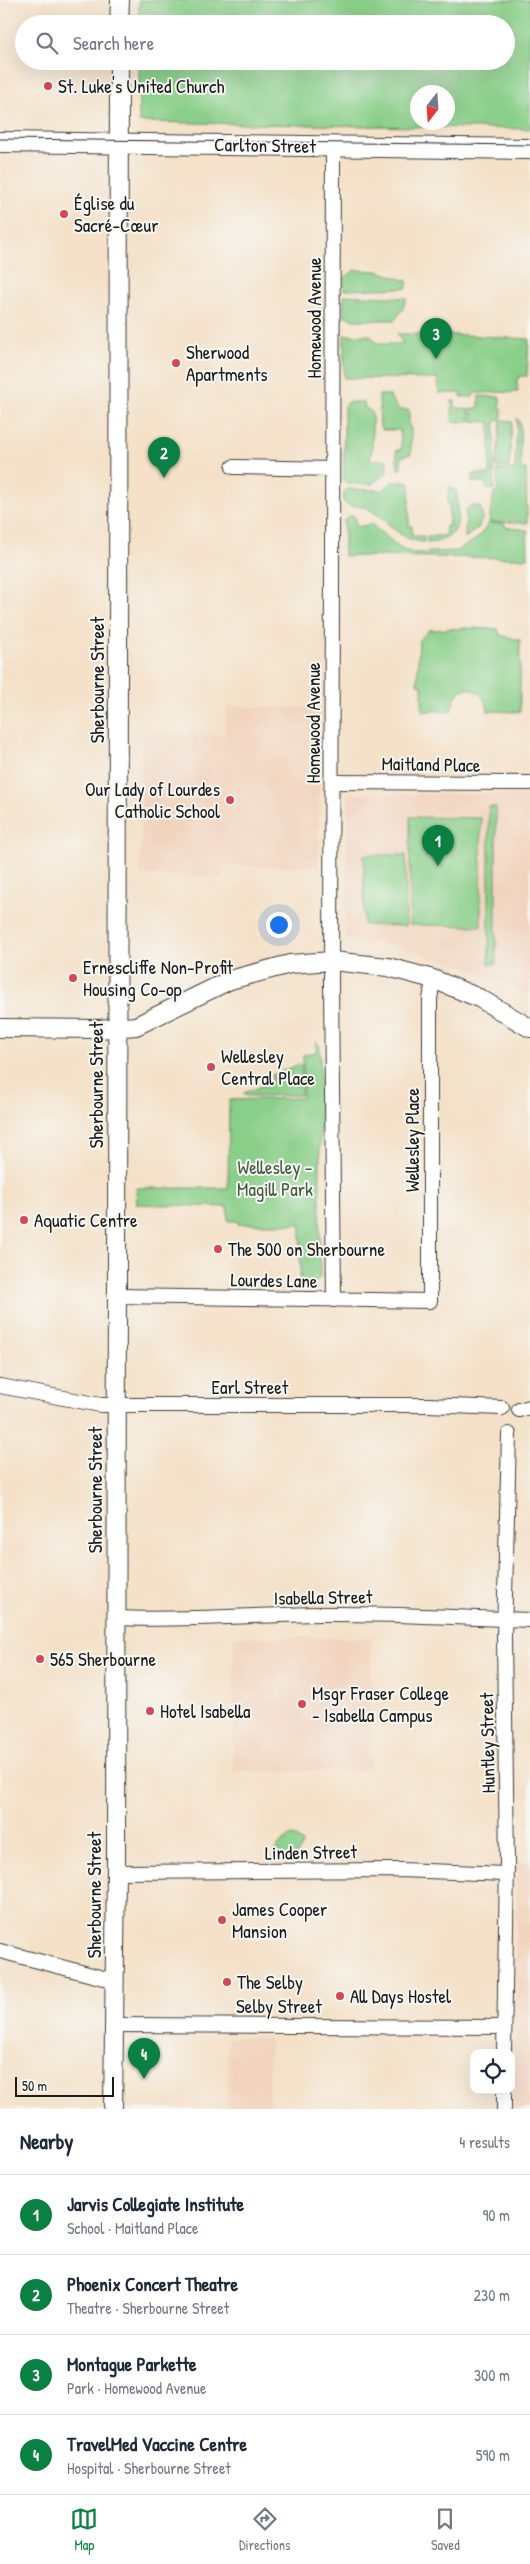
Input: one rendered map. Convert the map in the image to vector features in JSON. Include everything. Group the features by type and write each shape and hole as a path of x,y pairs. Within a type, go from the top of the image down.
{"main road":[{"name":"Carlton Street","path":"0,142 530,149"}],"street":[{"path":"120,0 120,15"},
{"name":"Sherbourne Street","path":"112,2109 116,1872 119,70"},
{"name":"Homewood Avenue","path":"333,146 332,961 334,1300"},
{"path":"233,467 332,469"},
{"name":"Maitland Place","path":"332,782 529,783"},
{"path":"0,1028 117,1028 145,1023 200,993 230,980 290,964 332,961 388,967 433,978 471,994 530,1028"},
{"name":"Wellesley Place","path":"430,1301 430,995 433,978"},
{"name":"Lourdes Lane","path":"117,1296 430,1301"},
{"name":"Earl Street","path":"0,1386 11,1386 75,1402 116,1404 428,1405 502,1408"},
{"name":"Huntley Street","path":"504,2049 506,1874 504,1619 509,1434"},
{"name":"Isabella Street","path":"116,1618 194,1620 328,1614 422,1614 530,1620"},
{"name":"Linden Street","path":"116,1872 400,1870 506,1874"},
{"path":"0,1951 115,1981"},
{"name":"Selby Street","path":"114,2025 504,2027"},
{"path":"504,2094 504,2109"}],"shaded area":[{"name":"Our Lady of Lourdes Catholic School","path":"226,706 321,708 318,867 223,866 222,878 140,875 142,733 225,735"},
{"path":"348,794 530,794 530,995 465,967 386,944 345,939"},
{"name":"Msgr Fraser College - Isabella Campus","path":"234,1637 371,1638 370,1771 233,1771"},
{"path":"517,1862 530,1862 530,2109 514,2109"},
{"path":"228,2038 269,2038 269,2109 227,2109"}],"green space":[{"path":"139,0 530,0 530,129 455,128 455,85 410,85 410,127 139,122 139,70 515,70 515,15 139,15"},
{"path":"355,270 378,271 407,281 407,288 344,290 344,278"},
{"path":"344,295 407,298 395,320 353,320 344,315"},
{"path":"397,334 529,339 527,376 520,376 517,380 518,392 475,393 473,397 461,397 461,393 439,393 438,379 344,378 344,335 370,335 378,344 403,344"},
{"path":"379,395 389,395 399,410 409,410 411,454 401,457 401,469 398,469 396,450 401,450 400,430 382,430 380,427"},
{"path":"479,396 500,397 500,408 502,408 502,418 495,422 494,489 487,489 485,482 472,482 473,474 490,474 490,422 472,421 472,408 479,408"},
{"path":"452,401 455,401 455,407 470,410 470,422 452,422"},
{"path":"348,402 364,402 365,408 372,412 370,460 387,460 386,474 372,484 348,484 344,481 344,405"},
{"path":"517,418 520,423 521,469 526,469 527,523 489,522 494,493 498,492 497,470 515,469"},
{"path":"501,420 512,421 509,467 496,467"},
{"path":"392,482 410,482 409,526 412,526 412,536 424,536 424,542 414,540 399,533 374,512 366,508 351,506 343,501 344,492 348,489 383,490"},
{"path":"449,487 456,491 458,519 456,527 447,538 427,543 427,536 445,536 446,526 449,526 449,503 447,503"},
{"path":"471,505 480,507 483,517 478,528 465,538 466,511"},
{"path":"349,516 354,516 357,527 371,524 401,549 414,553 457,551 478,538 489,523 505,524 505,527 527,530 528,558 344,556 344,520"},
{"path":"498,629 500,635 520,640 520,712 488,711 484,700 476,691 471,689 461,691 456,696 451,711 422,711 422,685 417,684 419,640 429,630"},
{"path":"489,807 496,807 496,964 489,964"},
{"path":"410,817 481,818 481,926 410,925"},
{"path":"364,855 406,855 406,926 364,925"},
{"name":"Wellesley - Magill Park","path":"316,1041 320,1047 320,1278 315,1283 300,1284 301,1224 238,1224 238,1221 228,1221 228,1207 137,1204 136,1188 228,1188 229,1100 301,1098 303,1095 303,1055 316,1052"},
{"path":"300,1064 302,1065 301,1095 246,1096 244,1093 272,1082 272,1075"},
{"path":"293,1836 303,1843 298,1853 291,1857 277,1857 274,1853 277,1848 285,1840"}],"tram line":[{"path":"0,139 530,145"}],"place":[{"name":"St. Luke's United Church","path":"48,86"},
{"name":"Église du Sacré-Cœur","path":"64,214"},
{"name":"Montague Parkette","path":"436,359"},
{"name":"Sherwood Apartments","path":"176,363"},
{"name":"Phoenix Concert Theatre","path":"164,478"},
{"name":"Our Lady of Lourdes Catholic School","path":"230,800"},
{"name":"Jarvis Collegiate Institute","path":"438,866"},
{"name":"Ernescliffe Non-Profit Housing Co-op","path":"73,978"},
{"name":"Wellesley Central Place","path":"211,1067"},
{"name":"Aquatic Centre","path":"24,1220"},
{"name":"The 500 on Sherbourne","path":"218,1249"},
{"name":"565 Sherbourne","path":"40,1659"},
{"name":"Msgr Fraser College - Isabella Campus","path":"302,1704"},
{"name":"Hotel Isabella","path":"150,1711"},
{"name":"James Cooper Mansion","path":"222,1920"},
{"name":"The Selby","path":"227,1982"},
{"name":"All Days Hostel","path":"340,1996"},
{"name":"TravelMed Vaccine Centre","path":"144,2079"}]}
